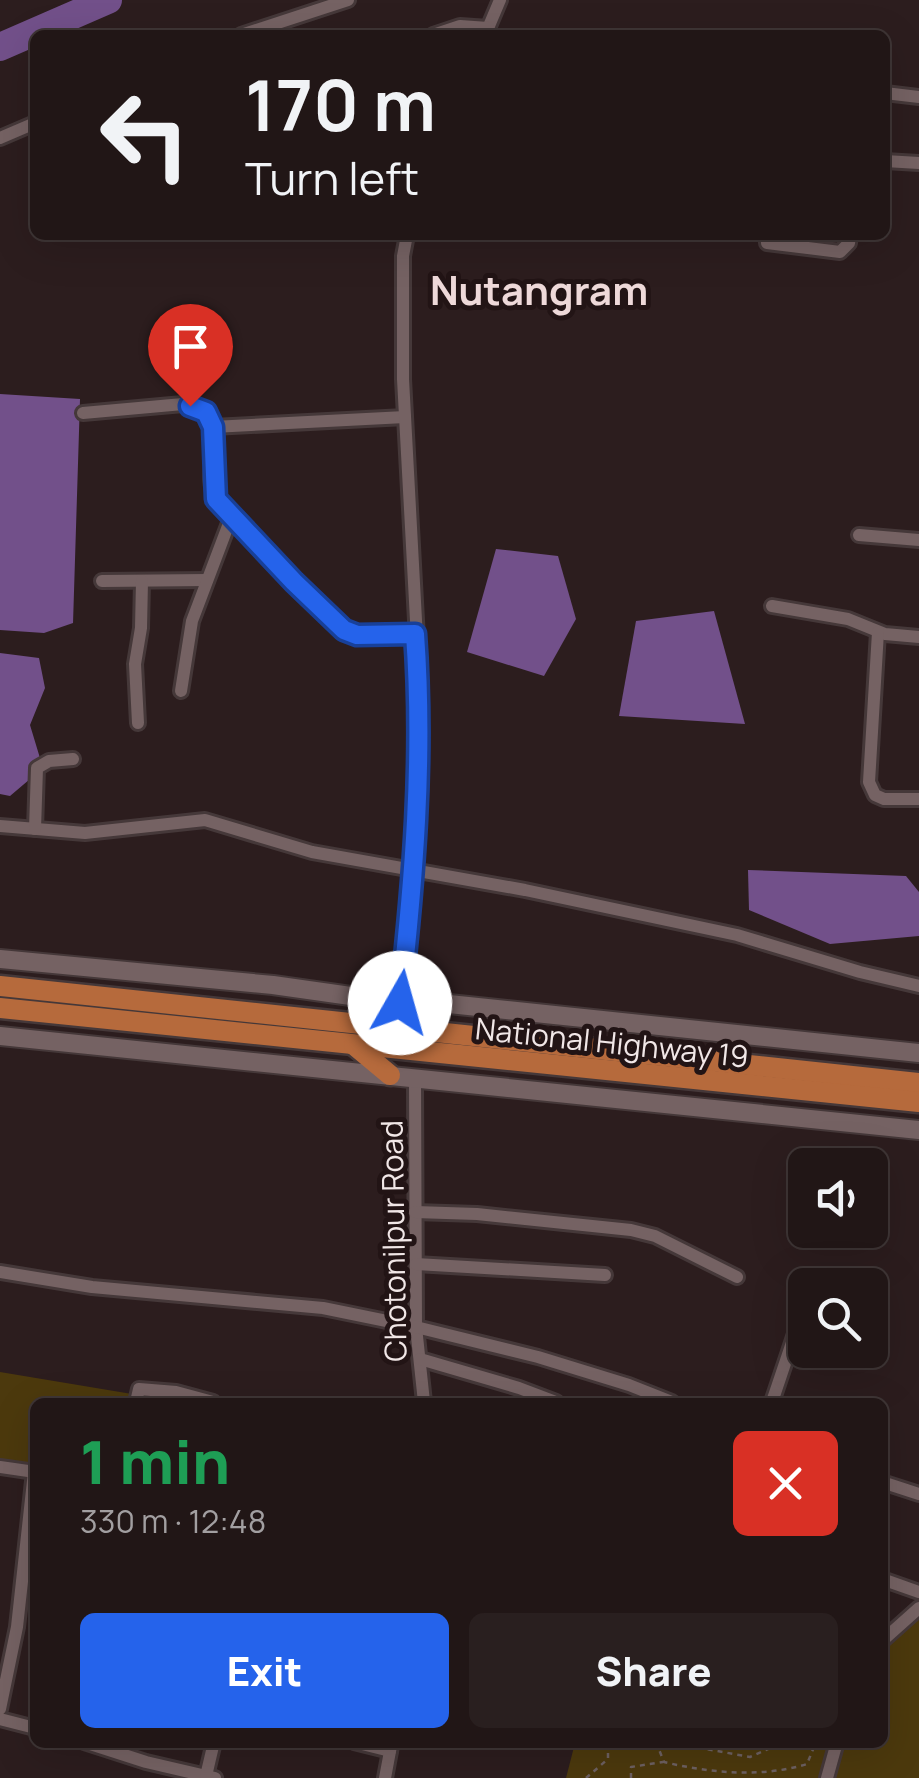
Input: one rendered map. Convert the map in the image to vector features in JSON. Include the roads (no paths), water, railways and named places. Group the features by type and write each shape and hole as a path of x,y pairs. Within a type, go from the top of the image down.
{"highway":[{"path":"0,986 355,1035 919,1083"},
{"path":"355,1035 424,1004"},
{"name":"National Highway 19","path":"0,1008 355,1035 919,1102"},
{"path":"355,1035 390,1074"}],"main road":[{"path":"0,959 273,985 400,1003 919,1053"},
{"path":"0,1036 919,1130"}],"street":[{"path":"256,30 348,0"},
{"path":"486,30 500,0"},
{"path":"448,30 460,26 481,30"},
{"path":"890,94 919,97"},
{"path":"0,138 30,125"},
{"path":"890,161 919,163"},
{"path":"400,1003 414,870 420,714 404,417 405,240"},
{"path":"767,244 840,252 849,240"},
{"path":"83,413 182,404 206,412 213,427 214,491 231,518 344,630 357,635 415,634"},
{"path":"213,427 404,417"},
{"path":"181,691 192,621 231,518"},
{"path":"859,535 919,540"},
{"path":"102,580 207,580"},
{"path":"138,723 135,664 142,580"},
{"path":"772,606 848,619 878,632 919,637"},
{"path":"878,632 869,782 876,795 884,799 919,798"},
{"path":"35,829 37,768 48,761 73,759"},
{"path":"0,826 85,833 205,820 312,852 736,936 919,986"},
{"name":"Chotonilpur Road","path":"416,1079 416,1327 424,1398"},
{"path":"416,1212 477,1214 631,1230 655,1236 737,1277"},
{"path":"416,1264 605,1275"},
{"path":"0,1272 92,1288 323,1308 538,1357 662,1398"},
{"path":"773,1398 788,1354"},
{"path":"420,1359 545,1398"},
{"path":"137,1398 139,1389 198,1398"},
{"path":"0,1468 30,1472"},
{"path":"888,1484 919,1494"},
{"path":"0,1709 17,1627 30,1508"},
{"path":"888,1581 919,1592"},
{"path":"888,1636 919,1608"},
{"path":"0,1719 30,1727"},
{"path":"106,1748 210,1777 213,1748"},
{"path":"385,1778 391,1748"},
{"path":"827,1778 835,1748"}],"waterway":[{"path":"39,30 108,0"},
{"path":"0,47 30,34"}],"district":[{"name":"Nutangram","path":"539,289"}]}
